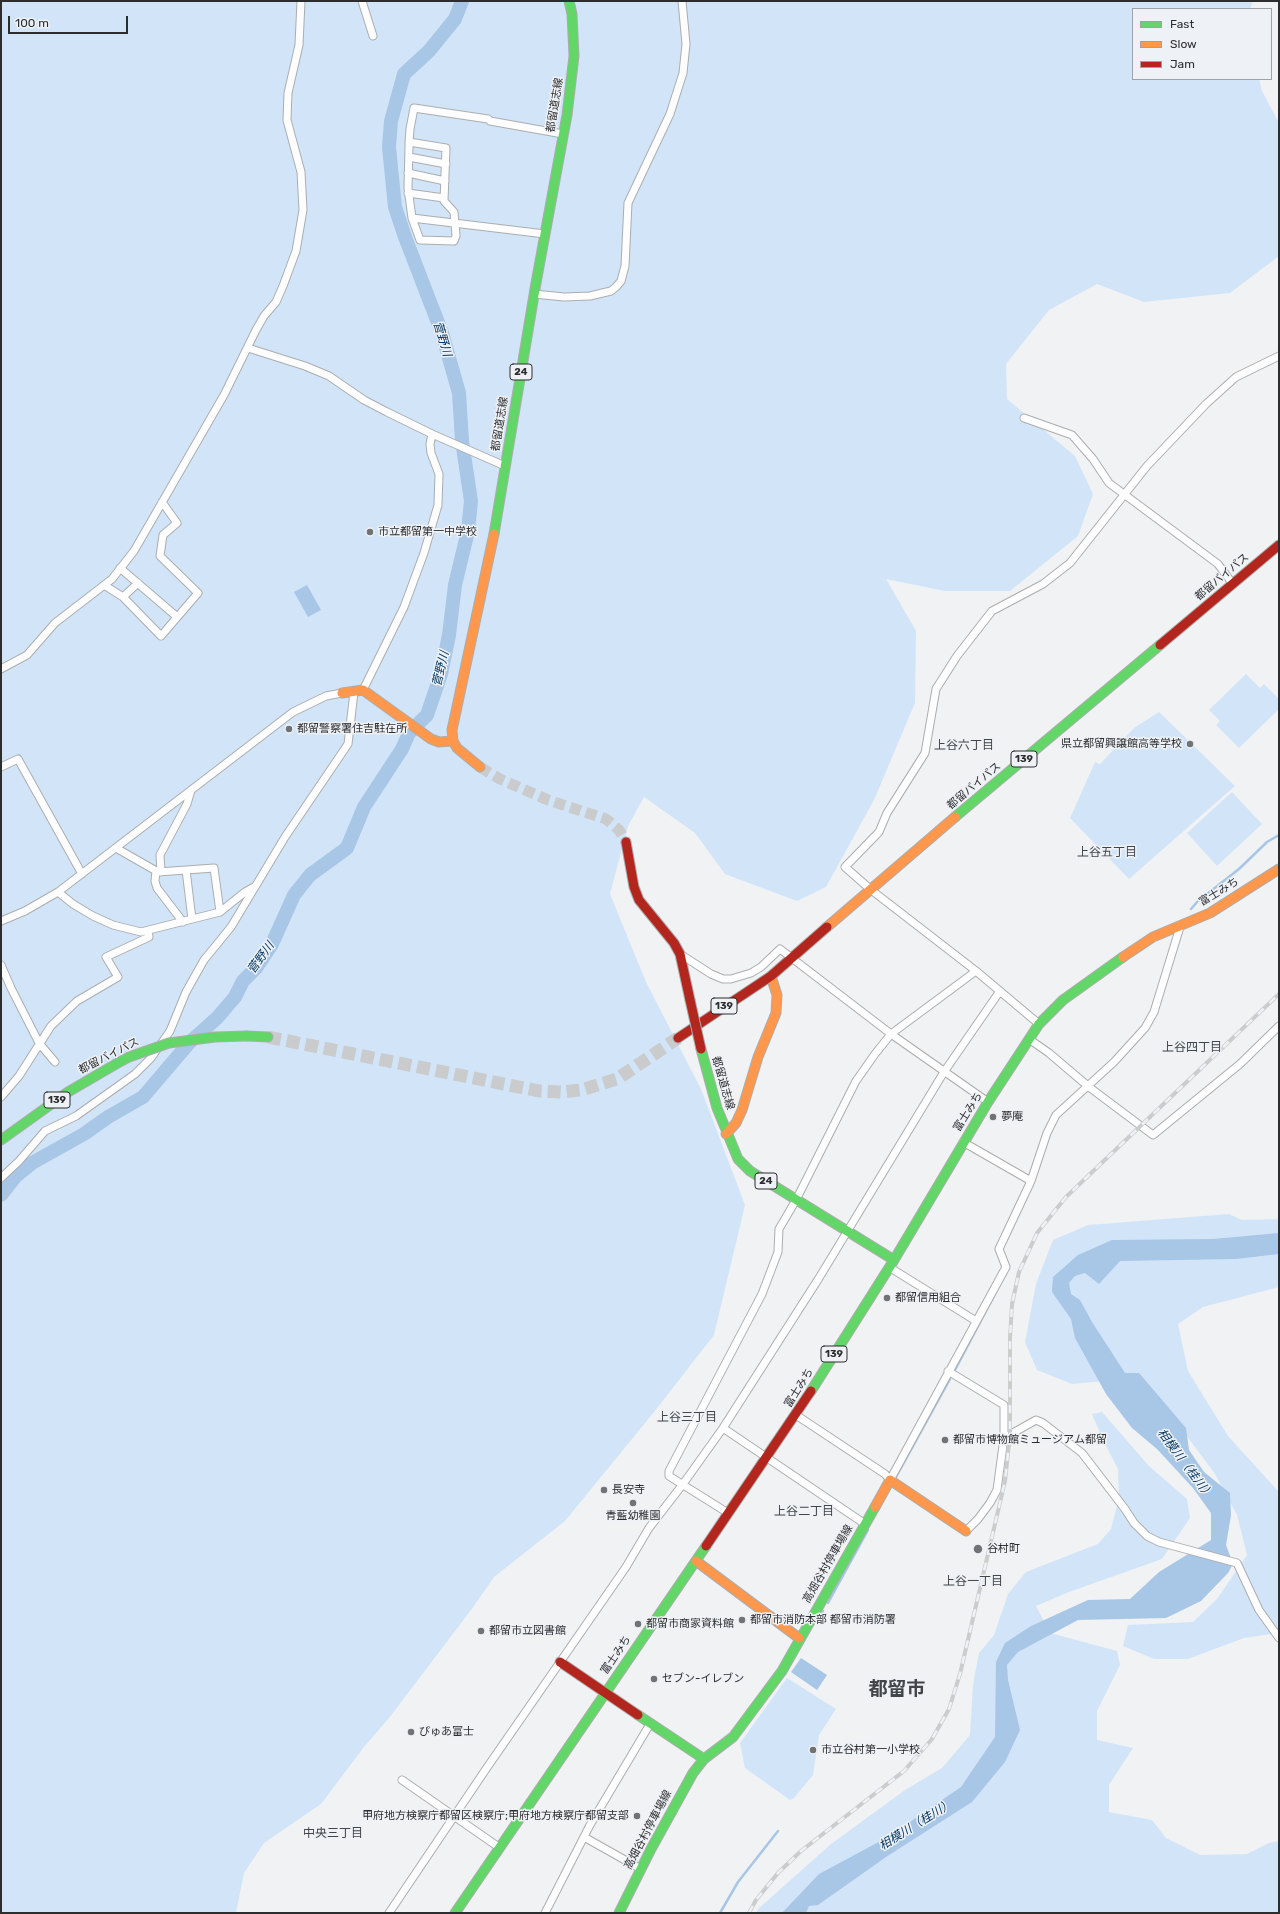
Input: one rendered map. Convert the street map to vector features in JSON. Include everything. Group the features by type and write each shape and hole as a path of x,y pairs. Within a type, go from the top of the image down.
{"main road":[{"name":"都留道志線","path":"453,741 452,730 490,556 534,294 563,134 574,56 572,14 569,1"},
{"name":"都留バイパス","path":"678,1038 771,976 793,958 870,889 1279,545"},
{"path":"342,693 363,690 431,739 439,742 453,741 467,757 480,767"},
{"name":"都留道志線","path":"626,842 634,887 639,900 674,944 680,954 701,1049 717,1108 726,1134 738,1159 796,1200 847,1232 892,1263"},
{"name":"富士みち","path":"455,1913 796,1415 892,1263 963,1142 1039,1024 1063,1000 1111,965 1153,938 1210,913 1279,870"},
{"path":"726,1134 736,1123 742,1110 758,1057 776,1013 777,995 771,976"},
{"name":"都留バイパス","path":"1,1140 68,1092 129,1057 169,1043 215,1037 268,1037"},
{"path":"890,1480 966,1531"},
{"name":"高畑谷村停車場線","path":"619,1913 673,1808 693,1773 704,1759 733,1737 782,1671 799,1638 890,1480"},
{"path":"696,1561 799,1638"},
{"path":"560,1662 704,1759"}],"street":[{"path":"1,669 27,655 55,623 112,579 134,551 248,348 256,330 264,316 276,302 284,286 296,251 303,210 300,172 287,120 288,93 299,45 301,1"},
{"path":"362,1 373,36"},
{"path":"534,294 564,297 590,296 611,291 621,280 625,266 628,203 670,114 683,73 686,44 682,1"},
{"path":"409,142 446,148 444,201 454,212 456,236 454,241 420,240 412,218 408,193 408,173 409,142 414,108 488,119 490,121 563,134"},
{"path":"409,157 446,164"},
{"path":"408,173 445,180"},
{"path":"408,193 444,198"},
{"path":"412,218 545,234"},
{"path":"248,348 305,366 329,376 364,400 432,434 442,437 476,454 506,466"},
{"path":"1039,1024 976,971 870,889 845,867 880,832 888,813 925,753 936,689 957,656 992,611 1043,584 1070,563 1147,466 1206,404 1236,377 1279,356"},
{"path":"1024,418 1072,436 1093,459 1109,483 1218,564 1232,583"},
{"path":"363,690 404,607 424,553 438,505 439,474 431,453 430,444 432,434"},
{"path":"104,585 123,598 161,636 176,616 198,593 160,556 163,534 177,523 162,502"},
{"path":"120,568 176,616"},
{"path":"123,598 138,583"},
{"path":"1,1178 19,1161 45,1131 76,1116 135,1074 151,1058 170,1031 186,992 204,960 231,928 254,887 348,744 354,692"},
{"path":"1,921 25,911 58,892 293,712 326,696 342,693"},
{"path":"1,767 18,759 82,874"},
{"path":"183,922 157,888 155,881 159,871 160,855 187,804 191,790"},
{"path":"116,848 159,871 214,868 220,912"},
{"path":"186,870 192,919"},
{"path":"58,892 73,904 113,925 141,932 220,912 245,892 254,887"},
{"path":"796,1415 885,1474 890,1480 1006,1267 999,1249 1031,1181 1047,1133 1056,1115 1088,1086 1145,1028 1154,1012 1180,927"},
{"path":"1,1097 19,1076 51,1026 77,1001 88,993 118,977 106,957 149,937 148,931"},
{"path":"680,954 711,974 723,979 731,979 751,973 761,967 780,949 891,1034 988,1102"},
{"path":"1,965 39,1043 54,1062"},
{"path":"728,1513 669,1476 669,1470 762,1294 778,1252 779,1229 796,1200 856,1081 875,1054 891,1034 976,971"},
{"path":"389,1913 626,1567 649,1528 723,1428 847,1232 944,1072 1000,991"},
{"path":"1030,1039 1088,1086 1154,1135 1240,1064 1279,1026"},
{"path":"963,1142 1031,1181"},
{"path":"892,1263 976,1321"},
{"path":"948,1371 1004,1405 1004,1438 996,1490 990,1503 978,1519 966,1531"},
{"path":"1004,1438 1036,1420 1043,1423 1082,1453 1134,1523 1147,1536 1159,1542 1233,1561 1239,1565 1259,1610 1279,1638"},
{"path":"723,1428 865,1524"},
{"path":"545,1913 584,1837 650,1724"},
{"path":"402,1780 500,1848"},
{"path":"584,1837 641,1869"}],"shaded area":[{"path":"1,1 1253,1 1250,8 1132,8 1132,80 1259,80 1262,91 1279,123 1279,256 1230,293 1144,302 1097,284 1049,310 1006,364 1007,399 1075,456 1093,494 1078,536 1010,591 945,591 886,579 916,631 915,703 874,800 826,887 797,901 725,874 695,833 644,797 628,826 610,894 646,982 701,1089 745,1205 714,1335 654,1412 565,1521 494,1577 474,1606 389,1718 364,1747 321,1804 264,1843 244,1873 236,1913 1,1913"},
{"path":"1246,674 1260,688 1264,684 1279,699 1279,709 1239,748 1216,725 1220,721 1209,710"},
{"path":"1159,712 1235,786 1129,879 1070,818 1095,762 1100,764 1134,728"},
{"path":"1232,792 1262,824 1217,866 1187,833"},
{"path":"1229,1214 1242,1220 1279,1219 1279,1287 1203,1307 1178,1324 1188,1371 1228,1436 1279,1492 1279,1633 1244,1638 1188,1659 1154,1659 1123,1646 1128,1625 1193,1622 1217,1599 1247,1555 1237,1515 1215,1474 1169,1412 1127,1379 1072,1384 1037,1370 1025,1342 1036,1284 1053,1240 1088,1225"},
{"path":"1102,1412 1149,1466 1187,1499 1190,1518 1162,1559 1069,1592 1036,1606 1050,1633 1117,1651 1120,1665 1097,1711 1097,1740 1133,1748 1109,1785 1109,1812 1152,1820 1166,1838 1200,1855 1247,1854 1269,1843 1279,1841 1279,1913 756,1913 758,1909 831,1844 905,1790 942,1768 970,1735 973,1685 979,1653 994,1635 1008,1594 1026,1572 1098,1544 1111,1529 1119,1498 1118,1469 1092,1414"},
{"path":"787,1678 836,1709 819,1735 813,1775 794,1798 790,1800 745,1768 740,1743"}],"water":[{"path":"307,585 321,610 308,617 294,592"},
{"name":"相模川（桂川）","path":"1279,1233 1279,1254 1236,1259 1120,1261 1099,1284 1085,1273 1075,1276 1069,1283 1071,1294 1080,1300 1092,1322 1125,1373 1139,1373 1186,1428 1189,1450 1204,1472 1230,1493 1231,1515 1226,1545 1233,1564 1228,1573 1201,1601 1166,1618 1078,1620 1018,1652 1007,1665 1008,1680 1020,1730 1005,1762 972,1802 886,1857 818,1905 809,1906 806,1913 782,1913 819,1874 888,1837 961,1787 995,1737 996,1662 1005,1643 1031,1626 1088,1600 1130,1599 1159,1572 1211,1540 1211,1513 1193,1488 1157,1449 1132,1428 1106,1394 1075,1338 1071,1319 1052,1292 1053,1277 1078,1255 1112,1240 1213,1239"},
{"path":"801,1658 827,1675 817,1690 791,1672"}],"waterway":[{"name":"菅野川","path":"1,1195 16,1176 32,1163 84,1134 108,1117 143,1097 189,1043 217,1018 235,997 243,981 256,968 272,944 294,895 310,875 347,848 364,807 402,749 409,733 427,715 441,674 449,635 455,585 468,531 471,501 462,441 459,393 442,333 395,207 389,147 391,121 404,74 429,51 455,19 462,1"},
{"path":"1191,909 1198,901 1239,869 1267,842 1279,835"},
{"path":"955,1370 996,1292"},
{"path":"896,1477 950,1379"},
{"path":"828,1603 868,1530"},
{"path":"818,1621 823,1611"},
{"path":"720,1913 738,1882 778,1831"}],"tunnel":[{"path":"480,767 500,779 548,800 606,819 619,830 626,842"},
{"path":"268,1037 539,1091 562,1092 581,1090 617,1079 678,1038"}],"railway":[{"path":"749,1913 756,1900 778,1873 801,1851 904,1771 932,1739 949,1709 960,1674 1005,1481 1010,1434 1010,1338 1012,1304 1019,1272 1037,1233 1066,1197 1279,994"}],"traffic: fast":[{"path":"494,534 536,283 567,115 574,56 572,14 569,1"},
{"path":"955,817 1160,645"},
{"path":"811,1391 894,1260 988,1102 1039,1024 1063,1000 1123,957"},
{"path":"247,1036 268,1037"},
{"path":"116,1064 129,1057 169,1043 215,1037 247,1036"},
{"path":"701,1049 717,1108 738,1159 750,1171 894,1260"},
{"path":"1,1140 68,1092 116,1064"},
{"path":"619,1913 651,1849 693,1773 704,1759 733,1737 782,1671 875,1507"},
{"path":"455,1913 706,1546"},
{"path":"638,1715 704,1759"}],"traffic: slow":[{"path":"480,767 457,748 453,741 452,730 494,534"},
{"path":"342,693 363,690 431,739 439,742 453,741"},
{"path":"827,927 955,817"},
{"path":"1123,957 1153,937 1210,913 1279,869"},
{"path":"726,1134 736,1123 742,1110 758,1057 776,1013 777,995 771,976"},
{"path":"875,1507 890,1480 966,1531"},
{"path":"696,1561 799,1638"}],"traffic: jam":[{"path":"1160,645 1279,545"},
{"path":"626,842 634,887 639,900 674,943 680,954 690,1000"},
{"path":"678,1038 771,976 827,927"},
{"path":"690,1000 701,1049"},
{"path":"706,1546 811,1391"},
{"path":"560,1662 638,1715"}],"place":[{"name":"市立都留第一中学校","path":"370,532"},
{"name":"都留警察署住吉駐在所","path":"289,729"},
{"name":"県立都留興譲館高等学校","path":"1190,744"},
{"name":"夢庵","path":"993,1117"},
{"name":"都留信用組合","path":"887,1298"},
{"name":"都留市博物館ミュージアム都留","path":"945,1440"},
{"name":"長安寺","path":"604,1490"},
{"name":"青藍幼稚園","path":"633,1503"},
{"name":"谷村町","path":"978,1549"},
{"name":"都留市消防本部 都留市消防署","path":"742,1620"},
{"name":"都留市商家資料館","path":"638,1624"},
{"name":"都留市立図書館","path":"481,1631"},
{"name":"セブン-イレブン","path":"654,1679"},
{"name":"ぴゅあ富士","path":"411,1732"},
{"name":"市立谷村第一小学校","path":"813,1750"},
{"name":"甲府地方検察庁都留区検察庁;甲府地方検察庁都留支部","path":"637,1816"}],"district":[{"name":"上谷六丁目","path":"964,746"},
{"name":"上谷五丁目","path":"1107,853"},
{"name":"上谷四丁目","path":"1192,1048"},
{"name":"上谷三丁目","path":"687,1418"},
{"name":"上谷二丁目","path":"804,1512"},
{"name":"上谷一丁目","path":"973,1582"},
{"name":"都留市","path":"897,1690"},
{"name":"中央三丁目","path":"333,1834"}]}
